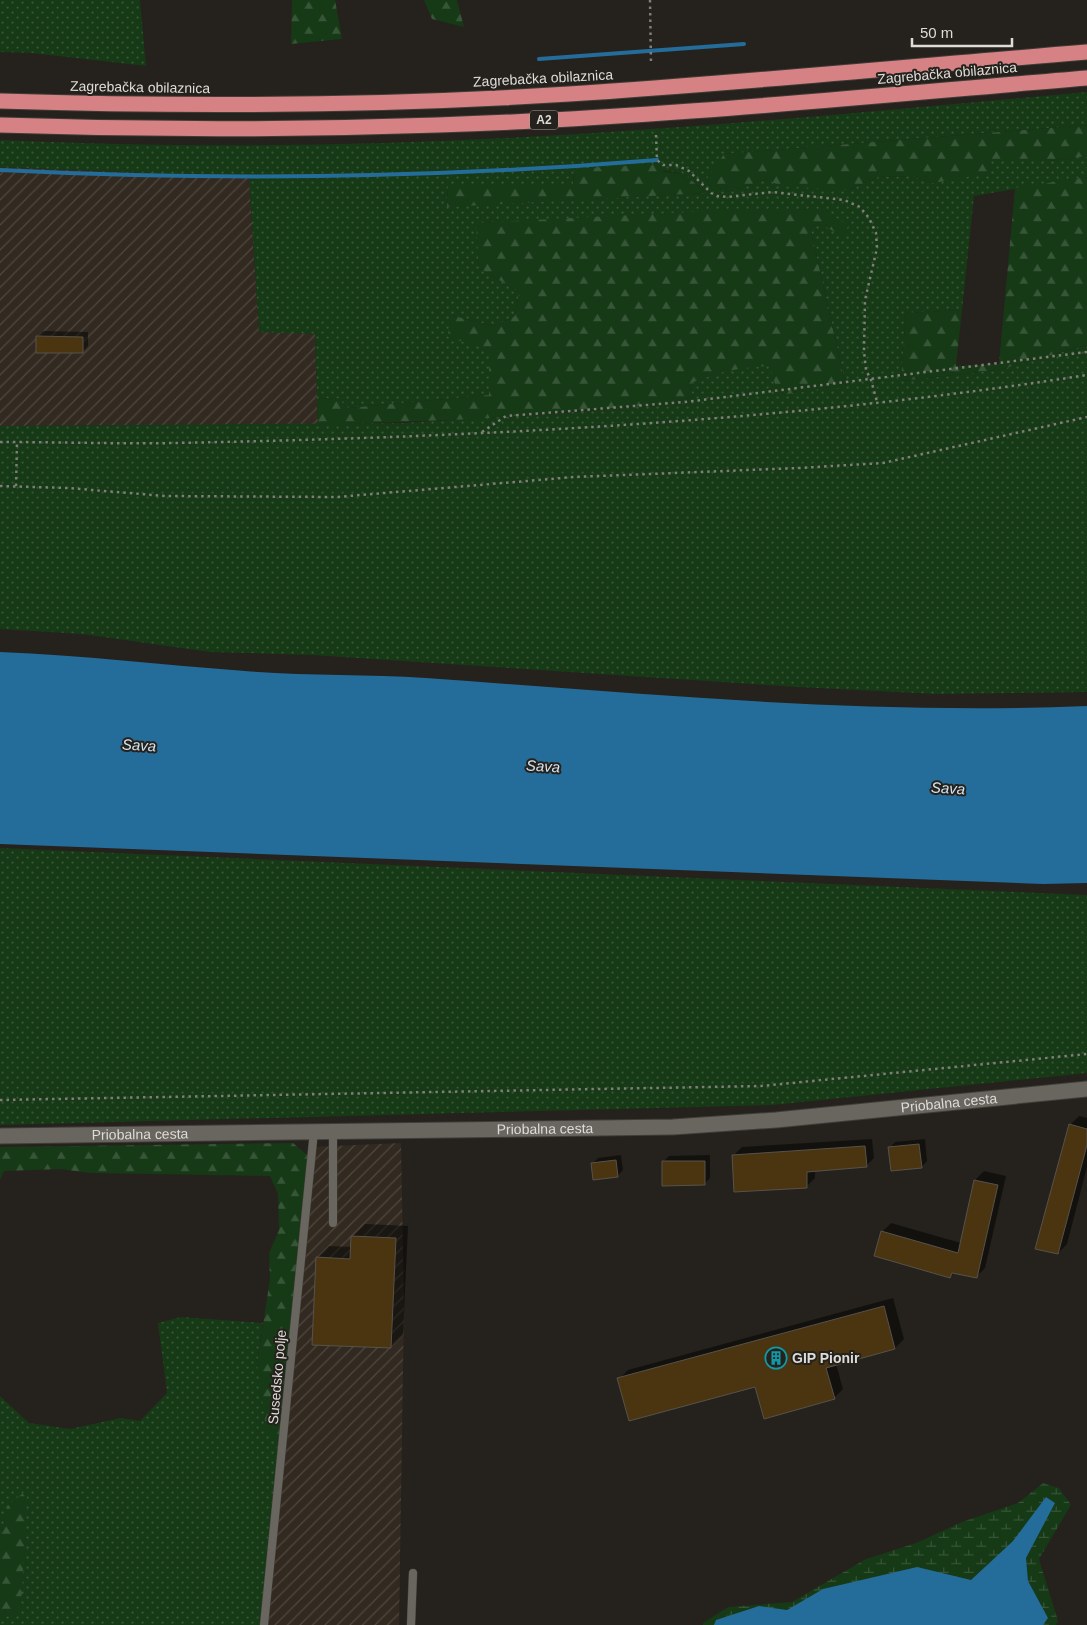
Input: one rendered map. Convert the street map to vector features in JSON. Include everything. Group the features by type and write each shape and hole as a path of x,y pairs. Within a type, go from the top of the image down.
{"highway":[{"name":"Zagrebačka obilaznica","path":"0,100 201,105 424,101 570,94 1087,52"},
{"name":"Zagrebačka obilaznica","path":"0,125 204,129 439,126 578,118 1087,78"}],"street":[{"name":"Priobalna cesta","path":"0,1136 673,1127 776,1120 1087,1089"}],"lane":[{"name":"Susedsko polje","path":"264,1625 314,1131"},
{"path":"333,1131 333,1223"},
{"path":"411,1625 413,1573"}],"path":[{"path":"650,0 652,20 651,65"},
{"path":"656,135 657,160 663,165 676,165 689,171 711,193 717,196 728,197 772,192 844,200 860,207 872,225 877,248 865,300 864,351 866,370 871,380 876,402"},
{"path":"482,433 506,416 685,402 1087,352"},
{"path":"0,442 174,443 482,433 767,415 1087,375"},
{"path":"0,486 165,496 337,496 574,477 799,468 883,462 1087,417"},
{"path":"16,486 17,442"},
{"path":"0,1100 761,1086 1087,1054"}],"shaded area":[{"path":"0,167 249,177 259,331 315,334 318,425 0,426"},
{"path":"401,1143 404,1308 399,1625 261,1625 313,1147"}],"green space":[{"path":"0,0 140,0 146,66 32,53 0,52"},
{"path":"292,0 335,0 342,39 291,44"},
{"path":"424,0 457,0 464,27 432,19"},
{"path":"1087,92 1087,125 725,154 707,179 708,182 727,192 768,179 849,190 878,177 911,176 933,183 991,161 1050,161 1087,156 1087,177 974,196 962,310 906,313 901,381 998,370 1087,345 1087,692 936,694 798,687 312,655 210,652 82,634 0,629 0,426 403,423 563,413 693,402 691,383 719,372 761,365 780,368 846,386 810,227 819,223 820,209 477,223 479,268 519,292 515,316 494,326 450,315 489,350 489,395 348,408 337,398 317,399 315,334 259,332 249,177 0,167 0,140 197,145 394,143 666,128","holes":["574,169 660,170 684,174 706,193 447,206 448,185 573,185"]},
{"path":"1087,125 1087,156 1050,161 991,161 989,173 933,183 911,176 878,177 849,190 779,186 768,179 727,192 716,190 707,179 724,154"},
{"path":"656,164 665,172 684,174 706,193 447,207 448,185 573,185 574,169"},
{"path":"1087,177 1087,345 998,370 901,381 906,313 962,310 956,366 999,364 1015,188"},
{"path":"820,209 849,225 842,236 819,223 810,227 846,387 778,395 770,366 720,373 691,383 693,402 475,419 318,425 317,399 337,398 348,408 489,395 489,350 448,337 450,315 494,326 515,316 519,292 479,268 476,223 730,210"},
{"path":"0,848 1087,895 1087,1073 772,1105 0,1125"},
{"path":"293,1143 307,1155 311,1165 280,1444 267,1433 257,1364 270,1279 269,1253 279,1230 278,1194 270,1176 90,1173 60,1169 4,1171 0,1180 0,1147"},
{"path":"181,1317 263,1323 257,1364 280,1444 261,1625 0,1625 0,1396 29,1423 70,1429 121,1418 140,1421 167,1393 158,1323"},
{"path":"1043,1483 1059,1488 1071,1505 1039,1559 1058,1621 1056,1625 703,1625 703,1623 728,1607 792,1602 866,1559 916,1543 962,1522 1018,1503"},
{"path":"27,1490 22,1593 17,1615 0,1615 0,1542 7,1506"}],"water":[{"name":"Sava","path":"0,652 61,655 268,673 426,678 756,701 922,708 1087,706 1087,883 1043,884 0,844"},
{"path":"1046,1497 1055,1503 1026,1558 1028,1581 1048,1618 1043,1625 714,1625 716,1620 759,1606 787,1610 823,1589 917,1567 971,1580 1013,1541"}],"building":[{"path":"36,336 83,337 83,353 36,353"},
{"path":"1069,1124 1087,1129 1087,1145 1058,1254 1035,1249"},
{"path":"919,1144 922,1168 891,1171 888,1147"},
{"path":"865,1146 867,1167 807,1172 807,1188 734,1192 732,1155"},
{"path":"616,1160 618,1177 593,1180 591,1163"},
{"path":"662,1161 705,1161 705,1185 662,1186"},
{"path":"974,1180 998,1185 977,1278 952,1273 950,1278 874,1256 881,1231 958,1253"},
{"path":"351,1236 396,1238 391,1348 312,1345 316,1257 350,1259"},
{"name":"GIP Pionir","path":"884,1306 895,1349 826,1368 835,1399 764,1419 755,1387 629,1421 617,1378"}],"waterway":[{"path":"539,59 744,44"},
{"path":"0,170 164,176 328,176 493,171 657,160"}],"place":[{"name":"GIP Pionir","path":"776,1358"}]}
